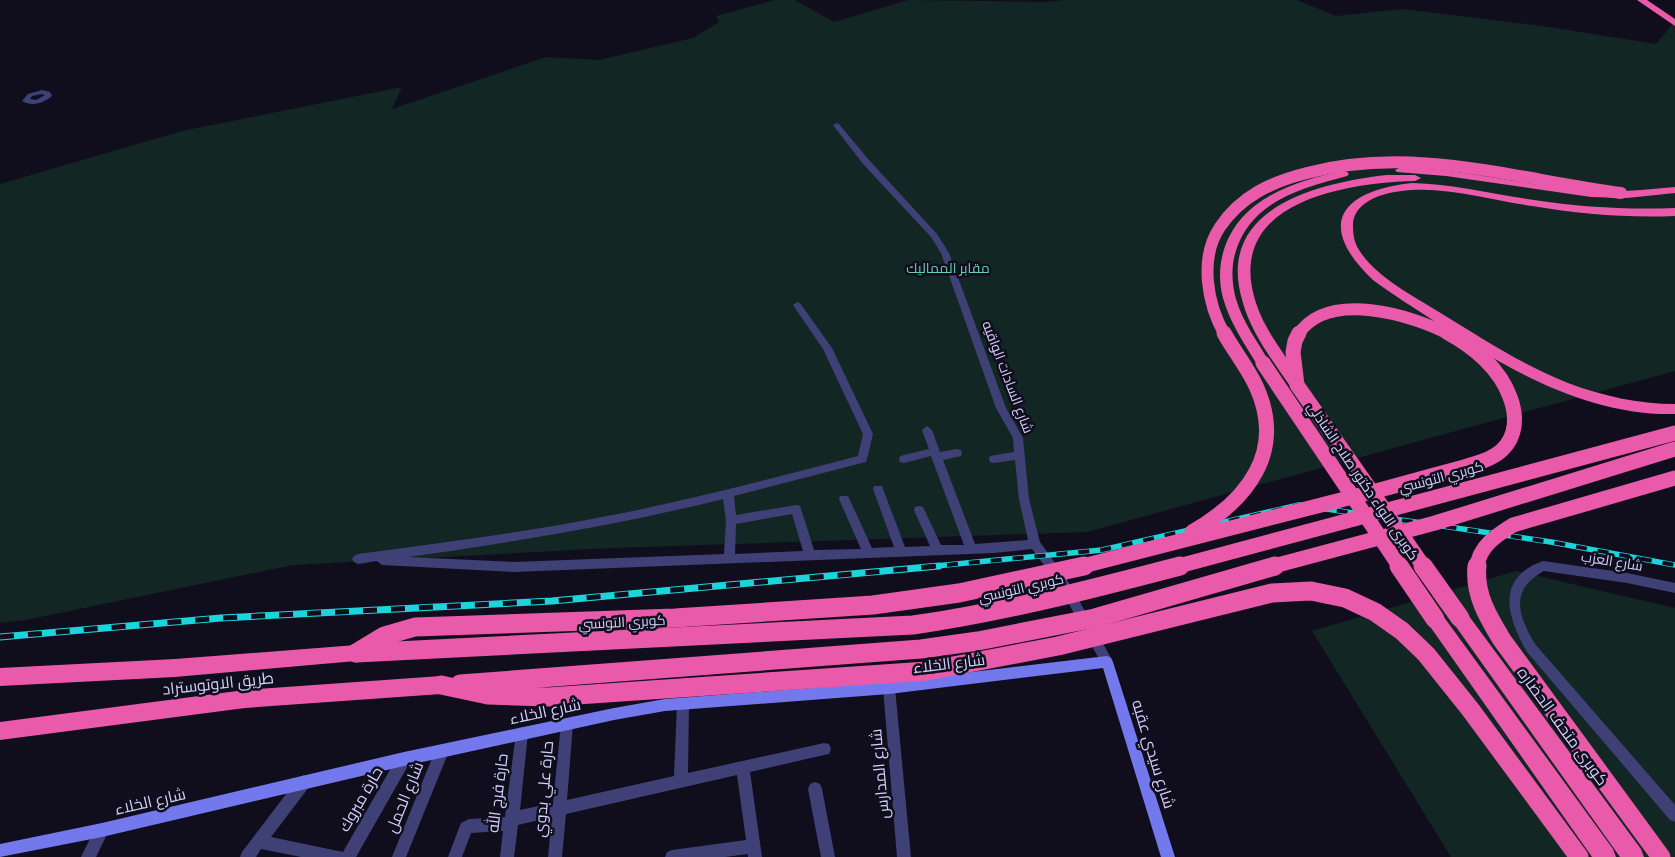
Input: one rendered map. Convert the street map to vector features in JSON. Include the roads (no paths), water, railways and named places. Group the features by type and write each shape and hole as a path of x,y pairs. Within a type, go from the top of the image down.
{"highway":[{"path":"1641,0 1675,23"},
{"path":"1655,0 1675,13"},
{"path":"1164,544 1197,529 1226,512 1248,488 1264,456 1266,437 1263,403 1255,385 1220,325 1207,284 1207,258 1214,235 1226,215 1243,200 1272,182 1298,173 1342,164 1384,161 1456,165 1579,188 1621,193 1675,190"},
{"name":"كوبرى اللواء دكتور صلاح الشاذلي","path":"1605,857 1435,619 1263,363 1242,329 1232,306 1227,288 1227,258 1230,245 1244,222 1265,203 1290,188 1321,178 1354,172 1411,170 1463,174 1580,193 1621,193"},
{"name":"كوبرى اللواء دكتور صلاح الشاذلي","path":"1460,618 1297,385 1256,321 1246,291 1244,272 1249,244 1259,228 1275,212 1295,200 1344,184 1406,178 1453,181 1584,201 1630,203 1675,201"},
{"path":"1675,212 1643,213 1597,210 1531,203 1457,190 1405,188 1377,193 1355,205 1348,216 1346,230 1351,245 1371,271 1467,336 1511,362 1556,384 1609,400 1647,408 1675,409"},
{"path":"356,653 383,636 415,627 645,620 905,601 1001,585 1424,479 1482,461 1505,448 1514,432 1515,413 1510,394 1501,378 1487,362 1470,347 1449,334 1404,316 1373,310 1339,311 1320,316 1308,323 1300,331 1294,349 1297,385"},
{"name":"كوبري التونسي","path":"356,653 867,628 913,625 969,618 1083,591 1675,433"},
{"path":"441,686 921,649 978,641 1095,618 1435,523 1675,450"},
{"path":"1661,857 1502,640 1488,618 1479,596 1476,576 1478,559 1485,544 1497,533 1514,525 1675,478"},
{"path":"441,686 488,694 548,697 928,671 986,662 1057,647 1272,593 1292,590 1316,592 1341,597 1366,607 1391,621 1413,639 1449,682 1579,857"},
{"name":"كوبرى متحف الحضاره","path":"1460,618 1633,857"},
{"name":"طريق الاوتوستراد","path":"0,677 175,668 356,653"},
{"name":"طريق الاوتوستراد","path":"0,731 245,699 441,686"}],"street":[{"name":"شارع السادات الواقيه","path":"837,125 858,154 934,236 944,253 1002,408 1018,438 1024,499 1036,544 1062,581 1107,662"},
{"path":"797,305 827,348 868,434 864,456 858,461 728,494 602,522 522,536 358,559 514,567 729,557 971,549 1036,544"},
{"path":"927,430 971,549"},
{"path":"904,459 957,453"},
{"path":"994,458 1020,454"},
{"path":"878,489 901,551"},
{"path":"728,494 731,520 729,557"},
{"path":"844,499 868,552"},
{"path":"731,520 796,510 810,555"},
{"path":"919,510 938,550"},
{"name":"شارع العزب","path":"1675,588 1627,578 1543,566 1526,576 1516,591 1514,611 1523,635 1541,660 1675,815"},
{"name":"شارع الخلاء","path":"0,850 102,830 404,759 614,714 682,704 889,688 1107,662"},
{"name":"شارع سيدي عقبه","path":"1107,662 1168,857"},
{"name":"شارع المدارس","path":"889,688 904,857"},
{"path":"682,704 682,781"},
{"name":"حارة علي بدوي","path":"555,857 566,724"},
{"name":"حارة فرج الله","path":"507,857 522,734"},
{"path":"455,857 466,828 469,826 512,822 824,749"},
{"name":"شارع الحمل","path":"399,857 442,751"},
{"name":"حارة مبروك","path":"348,857 404,759"},
{"path":"672,857 754,851 743,767"},
{"path":"247,857 304,782"},
{"path":"815,789 828,857"},
{"path":"88,857 102,830"},
{"path":"258,842 339,857"}],"railway":[{"path":"925,567 1102,550 1299,505 1551,542 1675,565"},
{"path":"0,637 221,618 552,601 939,566"}],"park label":[{"name":"مقابر المماليك","path":"948,268"}]}
